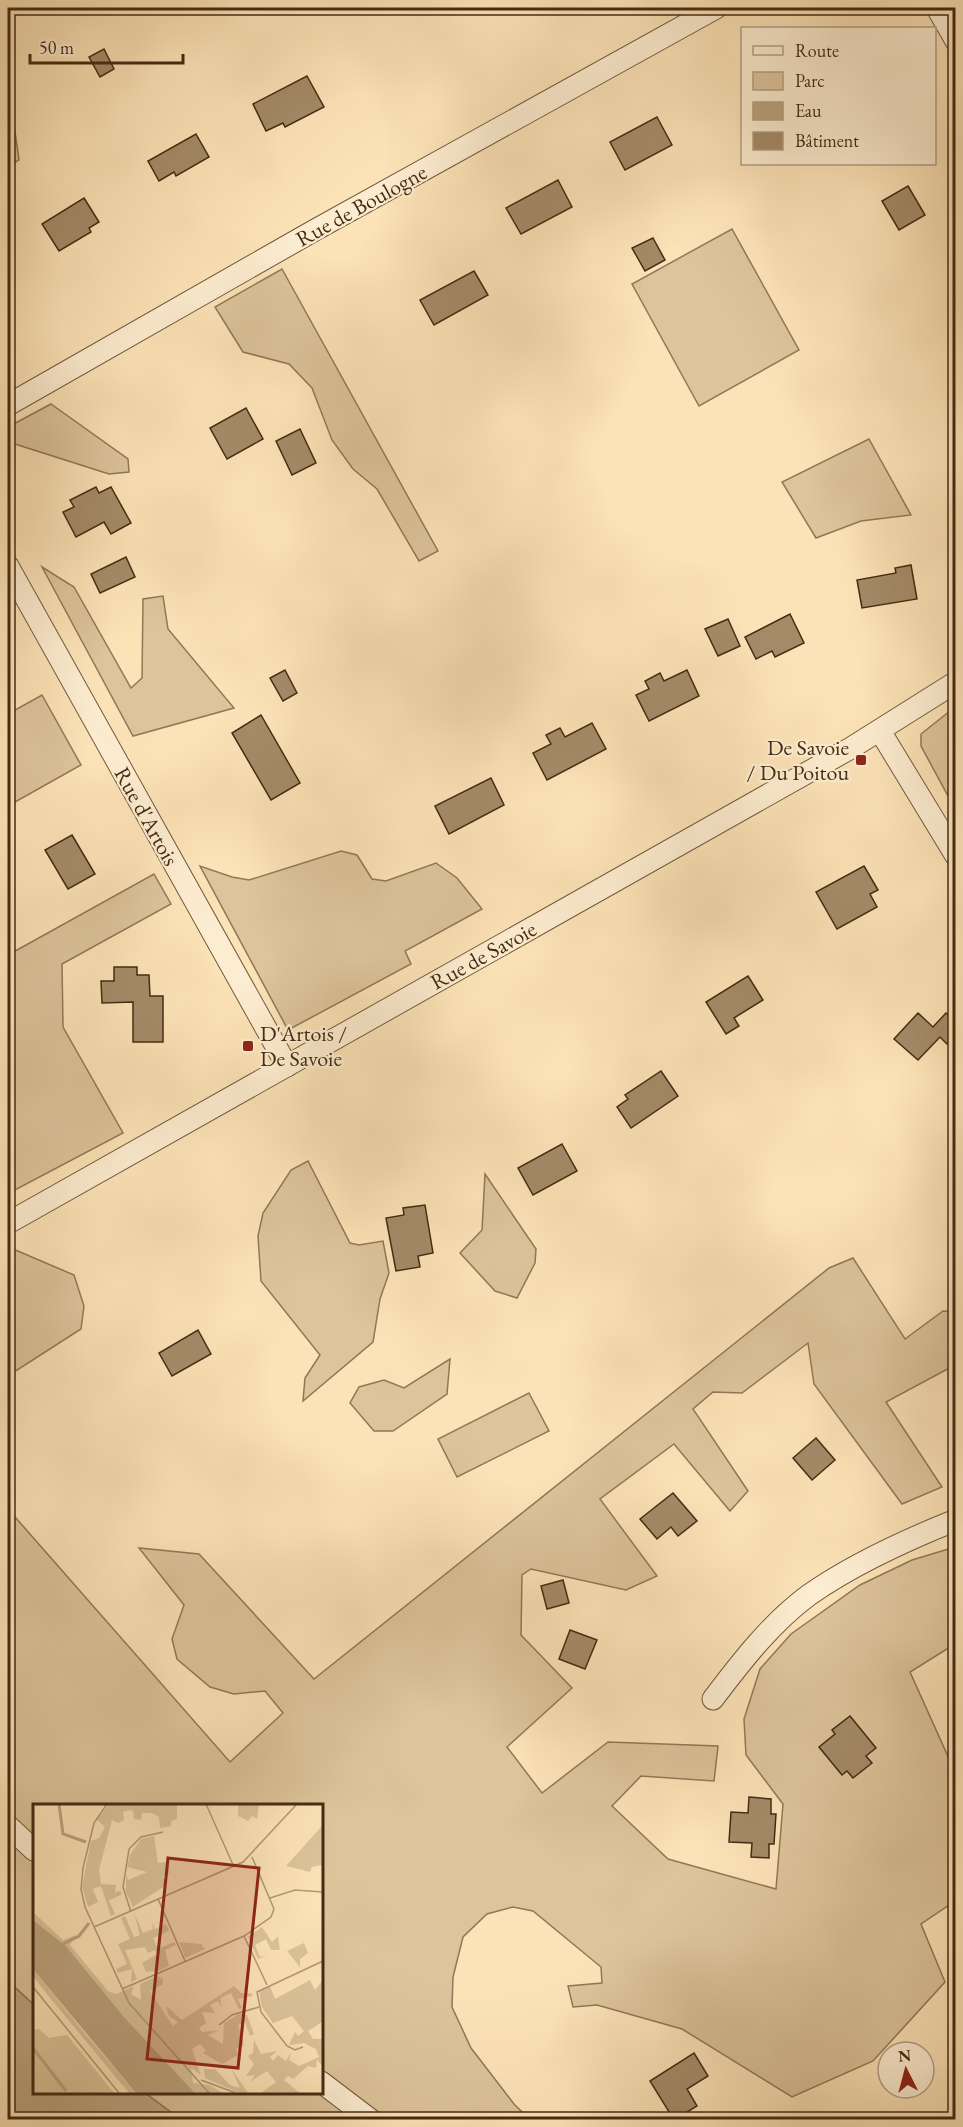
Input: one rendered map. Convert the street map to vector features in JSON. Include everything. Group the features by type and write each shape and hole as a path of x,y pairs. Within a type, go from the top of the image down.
{"street":[{"path":"937,8 956,41"},
{"name":"Rue de Boulogne","path":"8,405 703,10"},
{"name":"Rue d'Artois","path":"8,566 287,1066"},
{"name":"Rue de Savoie","path":"8,1223 880,731 956,682"},
{"path":"880,731 956,856"},
{"path":"713,1699 759,1641 808,1596 844,1574 956,1520"},
{"path":"8,1826 33,1849"},
{"path":"322,2083 371,2120"}],"green space":[{"path":"8,82 19,160 8,167"},
{"path":"732,229 799,350 699,406 632,284"},
{"path":"282,269 438,551 419,561 377,489 353,469 332,440 312,388 289,364 243,352 215,307"},
{"path":"51,404 128,459 129,472 109,474 15,444 8,438 8,427"},
{"path":"869,439 911,515 861,521 816,538 782,482"},
{"path":"42,567 74,587 131,688 142,678 143,599 163,596 168,629 234,708 133,736"},
{"path":"42,695 81,765 8,806 8,714"},
{"path":"955,707 955,809 921,746 921,734"},
{"path":"341,851 357,855 372,879 386,881 436,863 457,878 482,909 405,951 411,964 288,1030 200,866 249,880"},
{"path":"154,874 171,904 62,964 63,1027 123,1133 13,1191 8,1190 8,955"},
{"path":"308,1161 350,1243 359,1245 383,1241 389,1273 380,1299 373,1342 303,1401 305,1378 320,1355 261,1281 258,1236 263,1213 291,1170"},
{"path":"485,1174 536,1249 535,1263 517,1298 495,1291 460,1253 482,1230"},
{"path":"13,1249 74,1275 84,1306 81,1329 8,1376 8,1252"},
{"path":"853,1258 905,1339 943,1311 955,1312 955,1365 886,1402 942,1487 902,1504 814,1384 808,1343 742,1393 713,1392 693,1409 748,1491 730,1511 674,1444 600,1499 657,1576 626,1590 531,1569 522,1575 521,1635 572,1688 507,1747 542,1793 608,1742 718,1746 714,1781 641,1776 612,1806 668,1859 776,1889 783,1804 746,1755 744,1719 760,1669 791,1634 860,1585 912,1560 955,1547 955,1644 910,1672 955,1772 955,1901 921,1924 945,1982 892,2040 876,2040 876,2058 873,2061 792,2097 682,2029 597,2005 573,2007 568,1986 602,1983 601,1967 533,1911 513,1907 487,1914 463,1937 453,1977 452,2007 471,2048 514,2104 529,2119 180,2119 146,2094 322,2094 322,1804 33,1804 33,2004 8,1981 8,1509 230,1762 283,1713 265,1691 234,1694 210,1687 177,1659 172,1639 184,1605 139,1548 199,1554 314,1679 829,1268"},
{"path":"450,1359 447,1394 393,1431 374,1431 350,1403 359,1387 384,1380 404,1388"},
{"path":"529,1393 549,1431 457,1477 438,1439"}],"water":[{"path":"8,1981 33,2004 33,2094 146,2094 180,2119 8,2119"}],"building":[{"path":"104,49 114,69 100,77 89,57"},
{"path":"307,76 324,107 285,127 283,123 266,131 253,104"},
{"path":"657,117 672,145 625,170 610,142"},
{"path":"196,134 209,157 176,176 174,172 159,181 148,161"},
{"path":"558,180 572,207 521,234 506,208"},
{"path":"908,186 925,215 899,230 882,201"},
{"path":"84,198 99,222 89,228 91,232 59,251 42,224"},
{"path":"653,238 665,260 645,271 632,248"},
{"path":"474,271 488,295 434,325 420,300"},
{"path":"246,408 263,439 227,459 210,428"},
{"path":"300,429 316,463 292,475 276,441"},
{"path":"96,487 99,493 111,487 131,523 111,534 104,522 76,537 63,512 74,507 70,500"},
{"path":"126,557 135,577 100,593 91,574"},
{"path":"911,565 917,599 862,608 857,580 896,573 895,568"},
{"path":"790,614 804,643 775,657 772,651 756,659 745,637"},
{"path":"728,619 740,646 718,656 705,629"},
{"path":"285,670 297,693 283,701 270,678"},
{"path":"687,670 699,696 649,721 636,695 649,689 645,681 660,673 664,681"},
{"path":"261,715 300,783 271,800 232,733"},
{"path":"592,723 606,749 547,780 533,753 551,744 546,735 560,728 565,737"},
{"path":"491,778 504,805 449,834 435,806"},
{"path":"72,835 95,874 68,889 45,850"},
{"path":"864,866 878,890 870,894 877,907 837,929 816,892"},
{"path":"114,967 137,967 137,975 149,975 150,996 163,996 163,1042 133,1042 133,1002 102,1003 101,981 114,981"},
{"path":"748,976 763,1000 734,1018 739,1026 726,1034 706,1002"},
{"path":"918,1013 933,1027 946,1013 956,1021 956,1035 947,1044 940,1037 918,1060 894,1039"},
{"path":"661,1071 678,1096 631,1128 617,1107 628,1099 625,1095"},
{"path":"562,1144 577,1171 533,1195 518,1168"},
{"path":"425,1205 433,1253 418,1256 420,1267 396,1271 386,1218 404,1215 403,1208"},
{"path":"198,1330 211,1354 172,1376 159,1353"},
{"path":"816,1438 835,1460 812,1480 793,1458"},
{"path":"673,1493 697,1521 678,1536 671,1527 657,1539 640,1519"},
{"path":"563,1580 569,1603 547,1609 541,1586"},
{"path":"570,1630 597,1640 585,1669 559,1659"},
{"path":"850,1716 876,1748 866,1756 872,1763 853,1778 847,1771 842,1775 819,1747 835,1734 832,1730"},
{"path":"749,1797 771,1799 771,1814 776,1814 774,1844 769,1844 769,1858 751,1857 752,1843 729,1842 731,1812 748,1813"},
{"path":"694,2053 708,2076 687,2089 697,2106 674,2120 650,2081"}],"place":[{"name":"De Savoie / Du Poitou","path":"861,760"},
{"name":"D'Artois / De Savoie","path":"248,1046"}]}
